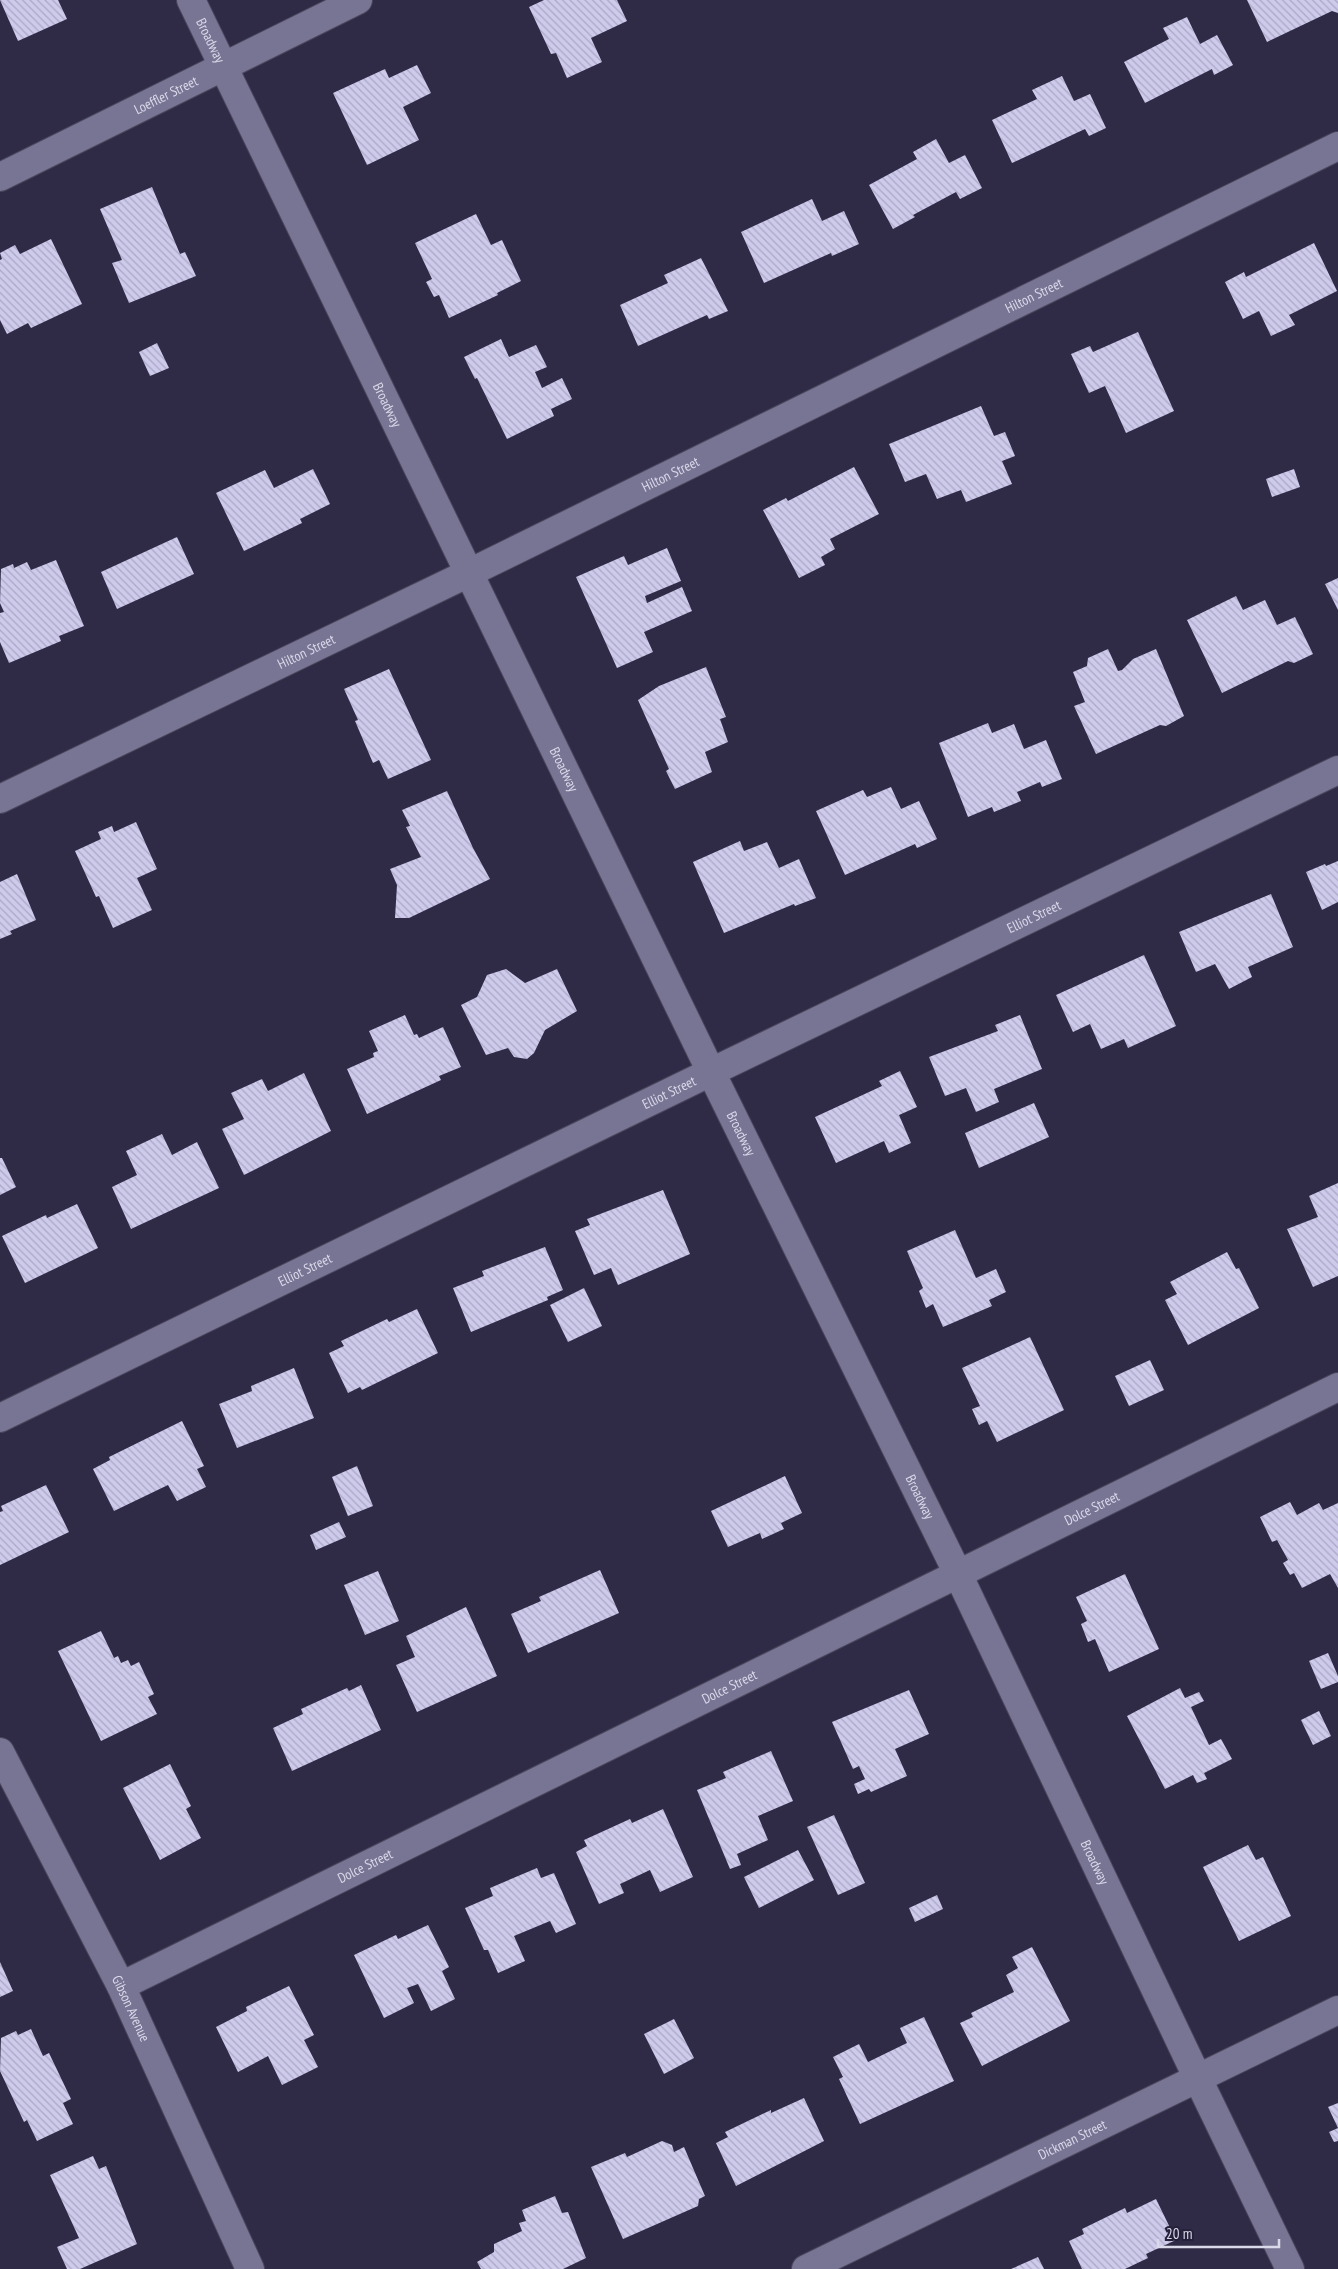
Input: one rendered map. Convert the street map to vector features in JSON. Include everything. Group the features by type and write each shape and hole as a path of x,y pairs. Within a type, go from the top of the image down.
{"street":[{"name":"Broadway","path":"191,0 711,1072 958,1574 1290,2269"},
{"name":"Loeffler Street","path":"0,176 224,68 358,0"},
{"name":"Hilton Street","path":"0,800 469,573 1338,146"},
{"name":"Elliot Street","path":"0,1418 1338,770"},
{"name":"Dolce Street","path":"121,1986 1338,1387"},
{"name":"Gibson Avenue","path":"0,1752 121,1986 250,2269"},
{"name":"Dickman Street","path":"806,2269 1338,2010"}],"building":[{"path":"0,0 58,0 67,19 18,41"},
{"path":"544,0 617,0 627,21 591,38 602,62 567,78 556,53 551,54 529,7"},
{"path":"1247,0 1338,0 1338,13 1332,11 1267,42"},
{"path":"1187,17 1200,44 1217,35 1233,65 1214,75 1212,69 1145,103 1124,62 1169,39 1163,28"},
{"path":"417,65 431,93 403,107 419,140 367,165 333,93 385,69 389,78"},
{"path":"1062,76 1074,101 1090,94 1106,128 1089,136 1085,129 1012,163 992,120 1037,99 1032,90"},
{"path":"936,139 949,163 965,155 982,188 960,199 956,192 913,215 915,217 893,229 869,185 917,159 913,152"},
{"path":"152,187 180,254 185,252 196,276 129,303 112,263 122,260 100,209"},
{"path":"812,199 822,221 844,211 859,244 832,256 831,253 764,283 741,232"},
{"path":"476,214 491,245 502,240 521,281 497,293 498,295 449,318 439,295 434,297 426,282 432,279 415,243"},
{"path":"51,239 82,304 31,328 28,323 7,334 0,320 0,260 2,259 0,253 15,245 20,254"},
{"path":"1314,243 1337,291 1289,315 1295,325 1271,336 1259,311 1243,319 1225,282 1244,272 1246,277"},
{"path":"701,258 728,311 709,319 707,315 638,346 620,305 668,283 664,275"},
{"path":"1138,332 1174,411 1126,433 1105,386 1089,393 1071,354 1090,346 1093,352"},
{"path":"501,339 509,357 536,345 547,367 535,372 542,388 562,378 572,399 551,409 554,416 507,439 477,378 475,379 464,357"},
{"path":"157,343 169,368 150,376 139,352"},
{"path":"981,406 994,436 1005,432 1015,456 1002,461 1012,484 966,502 961,490 937,499 926,474 905,482 889,444"},
{"path":"854,467 879,514 830,539 835,549 821,557 825,565 799,578 763,510 786,498 788,501"},
{"path":"313,469 330,504 300,519 302,523 244,551 216,493 265,470 274,488"},
{"path":"1294,469 1300,487 1272,497 1266,479"},
{"path":"177,537 194,574 117,609 101,572"},
{"path":"667,548 681,581 645,596 647,603 682,587 692,611 644,632 653,652 617,668 576,577 624,556 628,565"},
{"path":"56,560 84,626 59,636 61,641 9,663 0,642 0,613 4,612 0,603 1,569 13,564 14,568 27,562 31,570"},
{"path":"1338,578 1338,610 1325,584"},
{"path":"1236,596 1243,610 1265,600 1277,625 1295,617 1313,654 1294,663 1288,661 1222,693 1187,620"},
{"path":"1108,649 1118,671 1122,670 1133,659 1156,649 1184,716 1166,726 1160,725 1096,754 1074,706 1085,702 1073,672 1087,666 1088,658"},
{"path":"706,667 726,717 720,719 728,742 705,752 712,772 675,789 666,771 669,769 638,700 659,686"},
{"path":"389,669 431,760 388,779 379,760 373,763 355,721 358,720 344,689"},
{"path":"988,723 992,733 1014,724 1024,749 1046,740 1062,779 1042,787 1040,782 1017,792 1021,801 994,812 992,807 968,817 939,743"},
{"path":"891,787 901,809 919,801 937,839 917,848 915,844 845,875 816,811 863,790 867,797"},
{"path":"447,791 473,848 490,879 409,918 395,918 397,885 390,869 421,857 406,827 410,826 402,810"},
{"path":"136,822 157,869 137,878 152,910 113,928 99,896 96,897 75,851 101,839 98,832 112,826 114,832"},
{"path":"740,841 744,851 767,842 779,868 799,859 816,898 795,906 794,904 724,933 693,862"},
{"path":"1338,861 1338,902 1322,910 1306,872"},
{"path":"17,874 36,920 10,931 12,934 0,939 0,882"},
{"path":"1271,894 1293,947 1248,967 1252,977 1229,989 1215,964 1196,972 1179,932"},
{"path":"1144,955 1176,1026 1128,1048 1124,1039 1101,1049 1090,1024 1073,1032 1056,995"},
{"path":"506,969 525,983 557,969 577,1011 545,1030 534,1053 527,1059 514,1057 508,1048 486,1055 461,1005 477,997 487,975"},
{"path":"405,1015 414,1035 417,1034 419,1038 443,1027 461,1067 439,1076 441,1080 367,1114 347,1069 374,1057 373,1053 378,1051 369,1031"},
{"path":"1020,1015 1042,1069 994,1089 999,1102 976,1112 966,1088 945,1096 929,1057 998,1031 995,1025"},
{"path":"900,1071 917,1107 899,1115 911,1143 889,1153 884,1141 836,1163 815,1117 882,1086 879,1081"},
{"path":"304,1073 331,1131 244,1175 222,1129 244,1119 231,1093 262,1079 268,1091"},
{"path":"1034,1103 1049,1137 979,1168 965,1133"},
{"path":"162,1134 172,1155 197,1142 219,1188 131,1229 112,1187 137,1175 126,1151"},
{"path":"0,1158 2,1158 16,1187 0,1195"},
{"path":"1338,1183 1338,1276 1313,1287 1287,1229 1318,1217 1309,1196"},
{"path":"663,1190 690,1254 618,1285 611,1268 594,1275 575,1231 590,1225 587,1219"},
{"path":"77,1204 98,1248 25,1283 2,1236 46,1215 47,1218"},
{"path":"955,1230 976,1278 996,1269 1006,1292 989,1300 992,1306 943,1327 933,1304 926,1308 919,1291 923,1288 907,1251"},
{"path":"545,1247 563,1290 547,1297 548,1300 471,1332 453,1288 484,1276 482,1271"},
{"path":"1227,1252 1236,1269 1239,1268 1259,1308 1188,1345 1165,1300 1177,1294 1170,1282"},
{"path":"584,1288 602,1326 568,1342 550,1305"},
{"path":"417,1309 438,1353 362,1390 360,1387 348,1393 329,1353 344,1346 341,1341 387,1319 389,1322"},
{"path":"1030,1337 1064,1410 997,1442 987,1421 979,1425 972,1409 980,1406 962,1368"},
{"path":"1150,1360 1164,1390 1129,1406 1115,1376"},
{"path":"294,1368 314,1418 237,1448 219,1404 252,1391 251,1386"},
{"path":"182,1421 204,1466 197,1469 206,1487 177,1501 168,1485 114,1511 93,1469 110,1460 109,1457"},
{"path":"357,1466 373,1506 348,1516 332,1477"},
{"path":"785,1476 802,1513 781,1523 784,1529 762,1539 760,1533 728,1547 711,1511"},
{"path":"46,1485 69,1532 0,1565 0,1512 3,1511 1,1506"},
{"path":"1290,1502 1297,1515 1319,1503 1323,1510 1338,1503 1338,1588 1330,1574 1302,1588 1294,1573 1290,1575 1283,1563 1288,1560 1277,1540 1272,1542 1260,1517"},
{"path":"339,1522 346,1537 316,1550 310,1535"},
{"path":"600,1570 619,1613 528,1653 511,1614 541,1601 539,1597"},
{"path":"378,1571 399,1621 365,1635 344,1585"},
{"path":"1125,1574 1159,1649 1109,1672 1095,1639 1088,1642 1081,1624 1087,1621 1076,1597"},
{"path":"466,1607 497,1676 417,1712 396,1665 415,1657 406,1636"},
{"path":"101,1631 114,1658 118,1656 121,1663 128,1660 131,1666 139,1662 154,1694 148,1697 157,1714 101,1741 58,1651"},
{"path":"1328,1653 1338,1676 1338,1682 1321,1689 1309,1661"},
{"path":"361,1685 381,1730 292,1771 273,1728 303,1714 301,1709 347,1688 349,1691"},
{"path":"1180,1688 1185,1698 1199,1692 1204,1701 1191,1707 1209,1745 1221,1739 1232,1759 1204,1773 1207,1779 1197,1783 1193,1775 1165,1789 1127,1716"},
{"path":"909,1690 929,1734 895,1749 907,1776 871,1792 869,1789 858,1794 854,1784 865,1779 859,1766 853,1769 832,1722"},
{"path":"1319,1711 1331,1736 1313,1745 1301,1720"},
{"path":"771,1751 793,1801 758,1816 768,1840 737,1854 741,1865 730,1869 697,1790 726,1778 723,1772"},
{"path":"170,1764 191,1806 186,1809 201,1838 160,1860 123,1788"},
{"path":"663,1809 693,1877 660,1892 650,1870 620,1884 624,1893 599,1904 576,1852 587,1846 584,1840 630,1819 632,1823"},
{"path":"834,1815 865,1883 838,1895 807,1827"},
{"path":"1248,1845 1256,1860 1263,1857 1291,1916 1239,1941 1203,1867"},
{"path":"798,1850 814,1880 759,1908 744,1877"},
{"path":"537,1868 541,1878 554,1873 576,1924 556,1933 550,1921 514,1936 525,1961 498,1973 488,1950 484,1950 465,1908 493,1896 490,1888"},
{"path":"937,1895 943,1909 915,1922 909,1908"},
{"path":"428,1925 449,1967 442,1971 455,1999 431,2011 418,1984 407,1988 414,2003 384,2018 354,1955 396,1935 398,1939"},
{"path":"1032,1947 1070,2021 982,2066 960,2023 973,2017 971,2013 1014,1992 1006,1975 1018,1968 1012,1957"},
{"path":"0,1962 13,1991 0,1997"},
{"path":"289,1986 314,2035 304,2040 318,2067 282,2085 268,2056 238,2072 216,2027 247,2011 246,2007"},
{"path":"924,2017 954,2081 860,2124 839,2079 843,2077 833,2057 859,2044 868,2062 907,2043 900,2028"},
{"path":"674,2019 694,2058 664,2074 644,2034"},
{"path":"31,2029 43,2056 49,2053 71,2099 63,2103 73,2124 37,2141 27,2120 24,2122 0,2071 1,2038 16,2031 18,2035"},
{"path":"804,2098 824,2141 736,2186 716,2143 728,2137 725,2132 771,2110 771,2113"},
{"path":"1338,2103 1338,2128 1328,2107"},
{"path":"1338,2128 1338,2141 1334,2142 1329,2132"},
{"path":"662,2141 672,2145 674,2152 684,2147 705,2196 699,2199 698,2206 623,2239 591,2167 625,2153 627,2157"},
{"path":"93,2156 99,2169 106,2166 137,2244 80,2269 67,2269 57,2247 79,2238 50,2175"},
{"path":"555,2196 562,2213 568,2212 586,2258 563,2269 481,2269 477,2262 494,2252 494,2244 522,2231 519,2223 526,2221 522,2210"},
{"path":"1156,2199 1176,2240 1146,2254 1148,2258 1125,2269 1082,2269 1069,2241 1084,2234 1082,2229 1125,2208 1127,2213"},
{"path":"1038,2257 1044,2269 1011,2269"}]}
